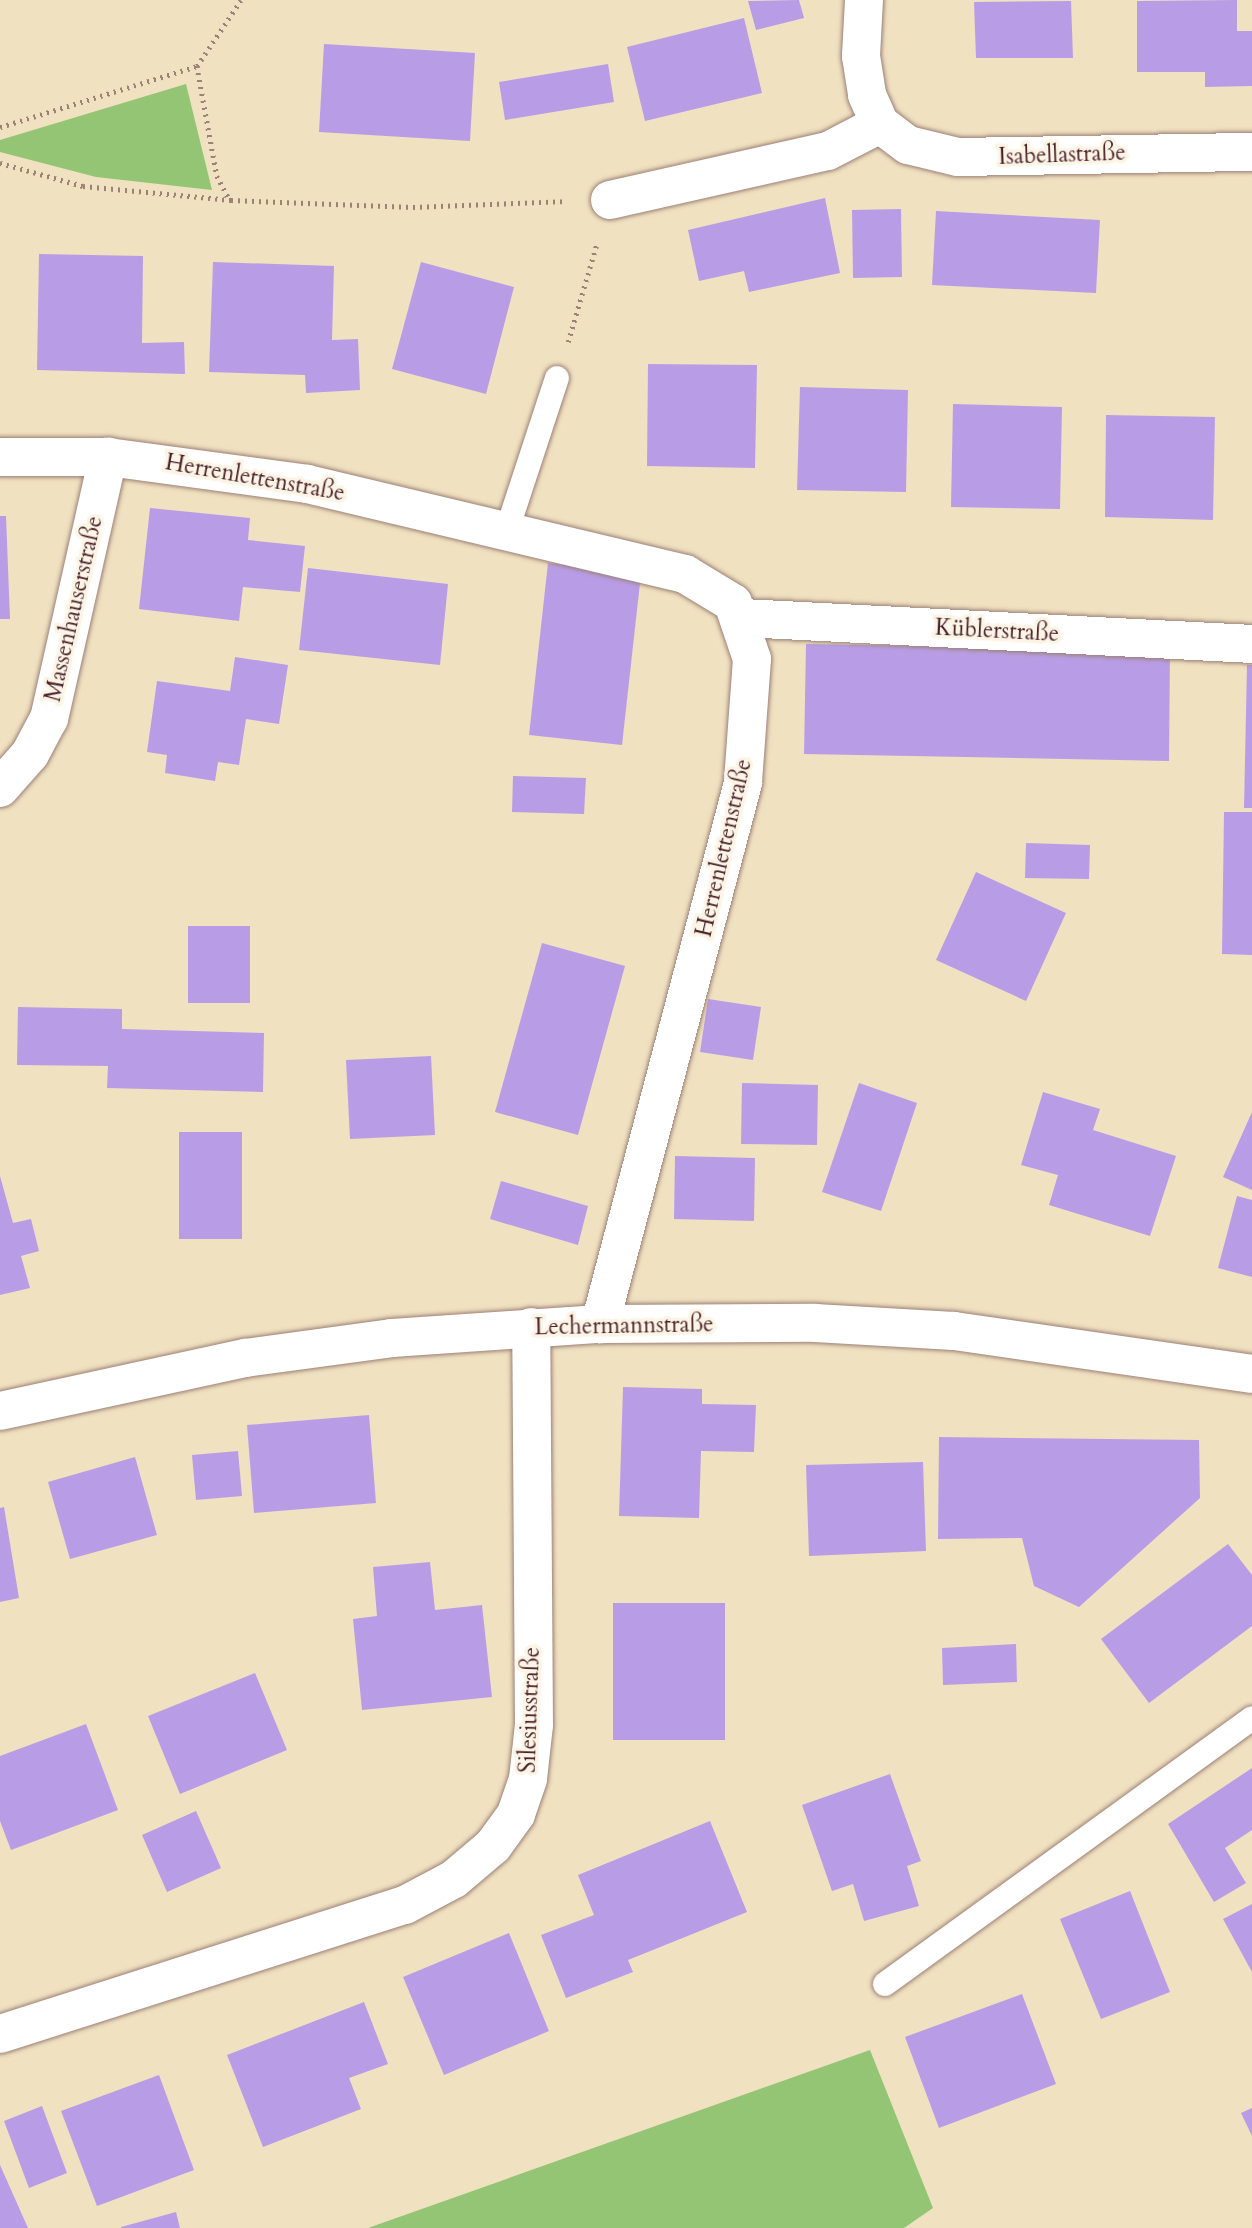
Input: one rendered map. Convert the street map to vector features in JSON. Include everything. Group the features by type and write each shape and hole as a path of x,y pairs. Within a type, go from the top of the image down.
{"street":[{"path":"610,200 828,151 880,124 861,56 864,0"},
{"name":"Isabellastraße","path":"880,124 908,145 958,157 1252,152"},
{"name":"Herrenlettenstraße","path":"0,457 108,457 307,484 685,574 733,603 743,618 752,659 743,783 600,1324"},
{"name":"Massenhauserstraße","path":"0,788 30,754 49,719 108,457"},
{"name":"Küblerstraße","path":"743,618 1252,644"},
{"name":"Lechermannstraße","path":"0,1411 246,1357 531,1327 600,1324 815,1323 954,1331 1252,1374"},
{"name":"Silesiusstraße","path":"0,2034 405,1905 454,1879 493,1846 516,1814 528,1779 534,1725 531,1327"}],"lane":[{"path":"506,533 557,378"},
{"path":"885,1984 1252,1718"}],"path":[{"path":"0,127 197,66 241,0"},
{"path":"197,66 217,176 231,200"},
{"path":"0,163 83,186 231,200 413,207 610,200 557,378"}],"green space":[{"path":"186,84 212,190 96,177 0,152 0,140"},
{"path":"870,2050 933,2208 904,2228 368,2228"}],"building":[{"path":"799,0 804,18 756,30 748,1"},
{"path":"1237,0 1237,31 1252,31 1252,86 1205,87 1205,72 1137,72 1137,1"},
{"path":"1071,1 1073,58 976,58 974,2"},
{"path":"744,18 762,93 645,121 627,47"},
{"path":"324,44 475,53 470,141 319,132"},
{"path":"608,64 614,102 505,120 499,82"},
{"path":"825,198 840,273 749,292 744,271 699,281 688,230"},
{"path":"901,209 902,277 853,278 852,210"},
{"path":"936,211 1100,220 1096,293 932,285"},
{"path":"39,254 143,256 142,343 184,342 185,374 37,370"},
{"path":"213,262 334,266 332,340 358,339 360,390 306,393 305,375 209,372"},
{"path":"421,262 514,287 486,394 392,369"},
{"path":"648,364 757,365 755,468 647,466"},
{"path":"800,387 908,390 906,492 797,490"},
{"path":"953,404 1062,407 1060,509 951,507"},
{"path":"1106,415 1215,417 1213,520 1105,517"},
{"path":"150,508 250,518 248,540 305,546 300,592 243,587 239,621 139,609"},
{"path":"0,516 6,516 10,619 0,619"},
{"path":"548,563 641,574 622,745 529,735"},
{"path":"308,568 448,584 440,665 299,650"},
{"path":"806,644 1170,650 1169,761 804,754"},
{"path":"235,657 288,665 279,724 246,719 239,765 218,762 215,781 165,773 167,755 147,752 157,681 230,691"},
{"path":"1247,665 1252,665 1252,808 1244,808"},
{"path":"513,776 586,778 584,814 512,812"},
{"path":"1224,812 1252,812 1252,955 1222,954"},
{"path":"1026,843 1090,845 1089,879 1025,878"},
{"path":"976,872 1066,913 1026,1001 936,960"},
{"path":"188,926 250,926 250,1003 188,1003"},
{"path":"542,943 625,966 578,1135 495,1112"},
{"path":"708,999 761,1007 753,1060 700,1052"},
{"path":"18,1007 122,1009 122,1029 264,1033 263,1092 107,1088 108,1066 17,1065"},
{"path":"431,1056 435,1135 350,1139 346,1060"},
{"path":"742,1083 818,1085 817,1145 741,1144"},
{"path":"859,1083 917,1103 881,1211 822,1192"},
{"path":"1043,1092 1100,1109 1093,1130 1176,1156 1150,1236 1049,1205 1058,1175 1021,1165"},
{"path":"1252,1112 1252,1190 1223,1177"},
{"path":"179,1132 242,1132 242,1239 179,1239"},
{"path":"675,1156 755,1158 754,1221 674,1219"},
{"path":"0,1176 13,1223 31,1219 39,1251 21,1256 30,1288 0,1295"},
{"path":"501,1181 588,1206 578,1245 490,1219"},
{"path":"1237,1196 1252,1200 1252,1277 1218,1268"},
{"path":"623,1387 702,1389 702,1404 756,1405 754,1452 701,1451 699,1518 619,1516"},
{"path":"369,1415 376,1503 254,1513 247,1425"},
{"path":"939,1437 1199,1440 1200,1498 1079,1607 1034,1586 1022,1538 938,1539"},
{"path":"238,1451 242,1496 196,1500 192,1455"},
{"path":"135,1457 157,1535 70,1559 48,1482"},
{"path":"923,1462 926,1551 809,1556 806,1465"},
{"path":"4,1507 19,1598 0,1602 0,1508"},
{"path":"1228,1544 1252,1575 1252,1626 1149,1703 1101,1639"},
{"path":"430,1562 435,1610 482,1605 492,1697 362,1710 353,1619 377,1616 373,1567"},
{"path":"613,1603 725,1603 725,1740 613,1740"},
{"path":"1016,1644 1017,1682 943,1685 942,1648"},
{"path":"255,1673 287,1750 180,1794 148,1716"},
{"path":"86,1724 118,1810 11,1850 0,1821 0,1756"},
{"path":"1252,1768 1252,1830 1225,1848 1246,1883 1214,1902 1168,1824"},
{"path":"890,1774 921,1861 907,1866 919,1906 864,1921 853,1884 832,1891 802,1805"},
{"path":"196,1811 221,1868 167,1892 142,1835"},
{"path":"710,1821 747,1912 628,1960 633,1972 566,1998 541,1935 594,1915 578,1875"},
{"path":"1130,1891 1170,1992 1101,2019 1060,1919"},
{"path":"1252,1904 1252,1972 1223,1919"},
{"path":"509,1933 549,2031 444,2075 403,1977"},
{"path":"1022,1994 1056,2084 939,2128 905,2037"},
{"path":"364,2002 388,2064 349,2078 361,2109 263,2147 227,2055"},
{"path":"159,2075 194,2170 97,2206 61,2111"},
{"path":"42,2106 67,2173 29,2188 4,2121"},
{"path":"1252,2108 1252,2136 1241,2113"},
{"path":"0,2165 28,2228 0,2228"},
{"path":"176,2212 180,2228 121,2228 121,2227"}]}
